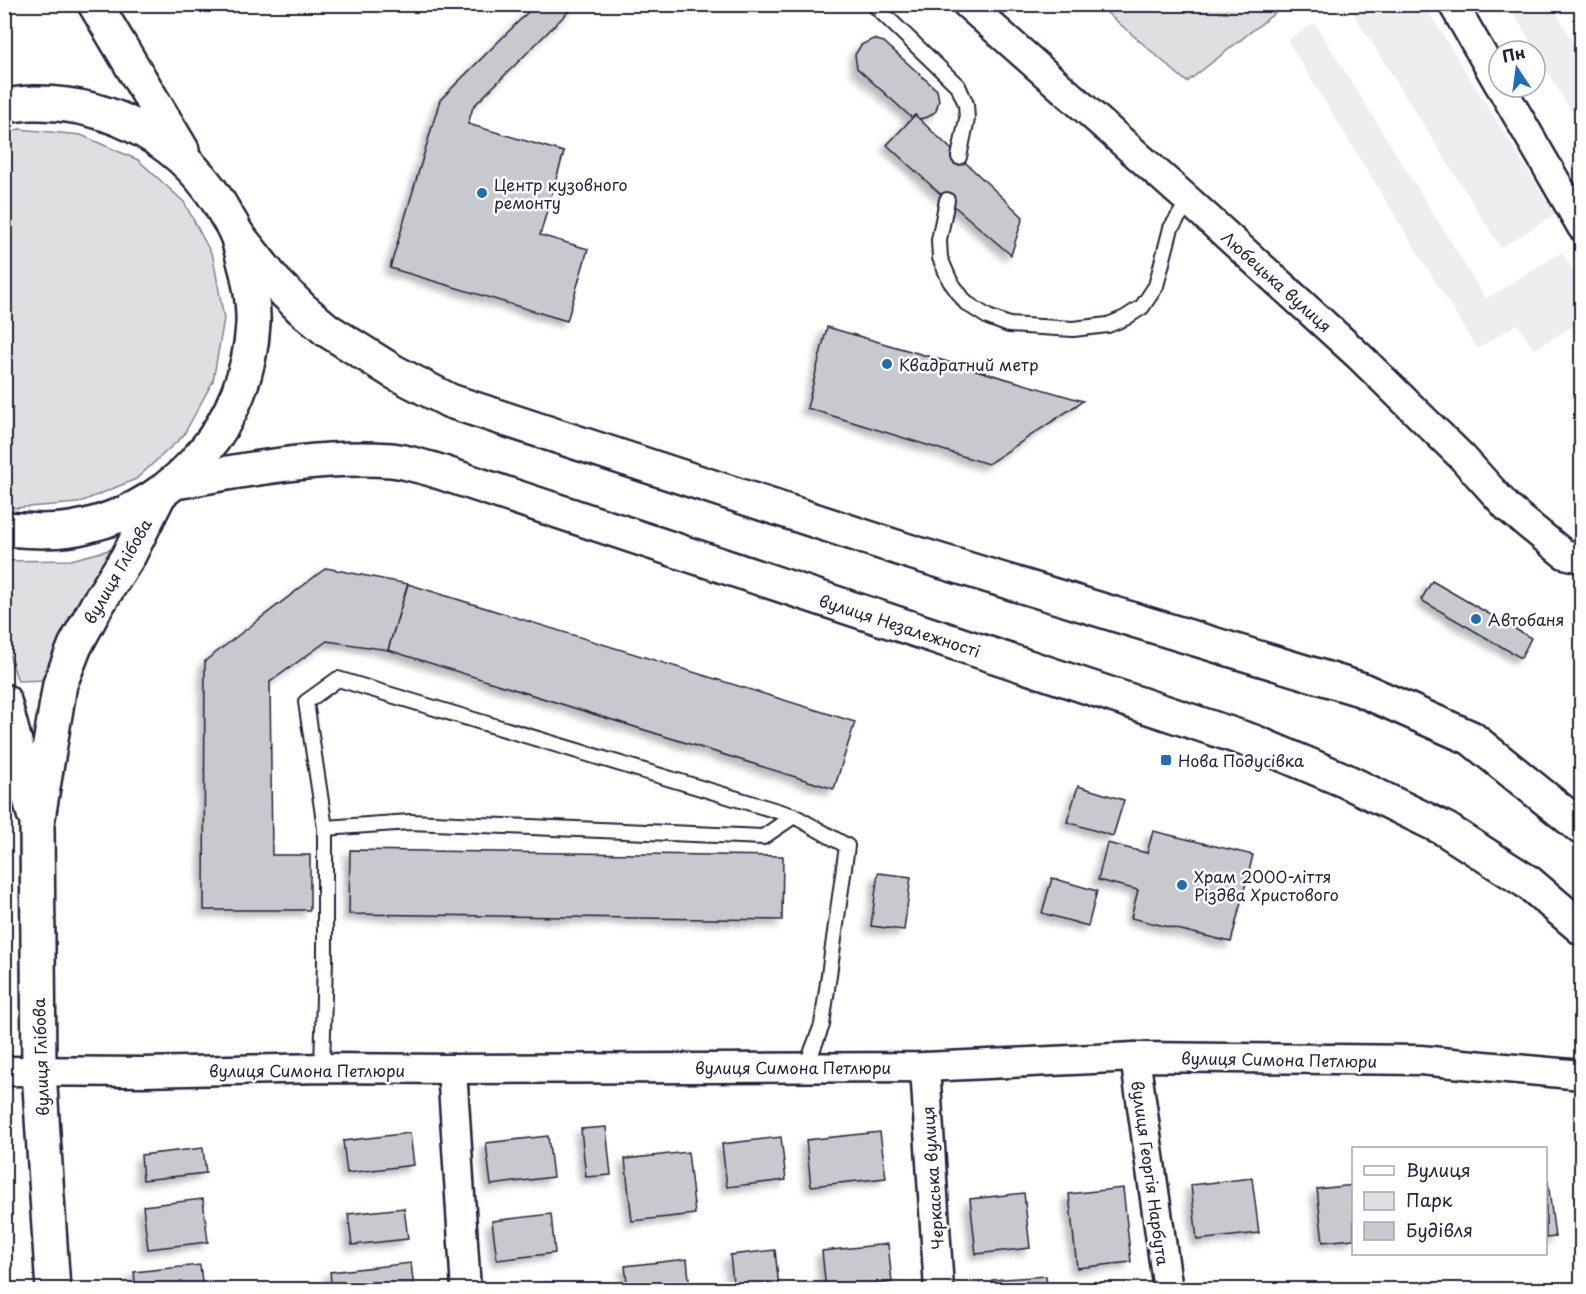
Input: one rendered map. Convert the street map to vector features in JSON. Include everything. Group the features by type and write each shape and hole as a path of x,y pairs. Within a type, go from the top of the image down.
{"main road":[{"path":"95,4 192,167"},
{"name":"вулиця Незалежності","path":"4,106 31,103 75,106 118,118 158,138 192,167 217,198 236,233 275,282 302,309 327,330 394,372 450,401 911,552 1360,689 1471,738 1581,828"},
{"name":"вулиця Незалежності","path":"4,529 45,532 86,526 125,513 168,488 207,449 232,410 247,368 253,322 249,277 236,233"},
{"name":"вулиця Незалежності","path":"168,488 265,466 327,459 393,460 431,469 1254,742 1344,780 1445,829 1529,884 1581,928"},
{"name":"вулиця Глібова","path":"53,1290 39,1071 37,824 60,684 75,646 168,488"},
{"name":"вулиця Глібова","path":"4,701 37,824"}],"street":[{"name":"Любецька вулиця","path":"967,4 1359,356 1462,457 1508,508 1564,554 1581,558"},
{"path":"1453,4 1487,63"},
{"path":"1508,99 1581,227"},
{"name":"вулиця Симона Петлюри","path":"4,1071 925,1066 1135,1057 1420,1060 1581,1075"},
{"name":"вулиця Георгія Нарбута","path":"1135,1057 1168,1290"},
{"name":"Черкаська вулиця","path":"925,1066 939,1290"},
{"path":"452,1070 466,1290"}],"lane":[{"path":"873,4 958,86 966,104 967,119 959,157"},
{"path":"947,200 939,240 940,258 950,281 966,303 1010,325 1074,329 1108,325 1142,307 1156,286 1172,228 1189,201"},
{"path":"322,1068 325,828 306,702 338,679 794,816 847,846 822,1025 806,1067"},
{"path":"325,828 410,822 763,837 794,816"}],"shaded area":[{"path":"1348,5 1424,5 1555,214 1501,248"},
{"path":"1509,5 1552,5 1581,56 1581,129 1547,70 1547,39 1529,39"},
{"path":"1315,23 1486,299 1562,252 1581,283 1581,321 1534,350 1517,324 1477,349 1287,40"}],"green space":[{"path":"1098,5 1285,5 1187,82"},
{"path":"19,129 81,135 138,160 184,202 213,257 224,319 213,381 183,436 136,479 78,503 15,508 4,505 4,133"},
{"path":"113,549 47,680 18,681 5,643 4,561 71,560"}],"building":[{"name":"Центр кузовного ремонту","path":"536,4 576,4 473,107 468,124 564,152 540,235 588,249 567,321 390,268 440,100"},
{"path":"873,39 884,42 937,90 939,100 936,111 928,117 919,119 915,115 912,118 857,68 855,55 861,45"},
{"path":"915,115 1023,217 1011,255 887,145"},
{"name":"Квадратний метр","path":"827,327 1083,401 988,464 807,408"},
{"path":"326,568 408,584 388,650 327,641 270,682 272,855 310,855 310,910 204,910 205,661"},
{"name":"Автобаня","path":"1432,581 1531,638 1521,658 1421,600"},
{"path":"408,584 855,722 834,789 388,650"},
{"path":"1078,786 1124,800 1113,836 1067,822"},
{"name":"Храм 2000-ліття Різдва Христового","path":"1153,831 1253,855 1231,942 1131,918 1138,890 1098,880 1107,843 1147,853"},
{"path":"350,850 783,856 782,920 349,914"},
{"path":"878,873 911,877 904,930 871,926"},
{"path":"1052,878 1097,891 1088,926 1042,913"},
{"path":"606,1127 611,1175 586,1177 581,1129"},
{"path":"880,1132 886,1178 811,1186 806,1140"},
{"path":"410,1133 414,1165 347,1173 343,1141"},
{"path":"548,1136 553,1177 491,1185 486,1143"},
{"path":"781,1137 786,1180 727,1187 722,1144"},
{"path":"203,1148 206,1173 143,1180 141,1155"},
{"path":"688,1152 695,1214 632,1221 625,1159"},
{"path":"1252,1178 1259,1233 1197,1240 1191,1185"},
{"path":"1547,1182 1555,1237 1547,1238"},
{"path":"1352,1185 1352,1239 1323,1242 1317,1189"},
{"path":"1123,1188 1131,1262 1077,1268 1069,1194"},
{"path":"1024,1193 1030,1248 976,1254 970,1199"},
{"path":"203,1199 208,1242 148,1249 143,1206"},
{"path":"404,1208 408,1239 352,1245 348,1214"},
{"path":"551,1214 555,1253 497,1260 492,1221"},
{"path":"888,1244 892,1282 826,1290 822,1251"},
{"path":"775,1250 779,1287 734,1290 730,1255"},
{"path":"687,1259 690,1290 628,1290 625,1266"},
{"path":"411,1263 414,1290 332,1290 330,1272"},
{"path":"200,1265 203,1290 136,1290 134,1272"},
{"path":"1046,1276 1047,1290 992,1290 992,1280"},
{"path":"548,1282 548,1290 490,1290 490,1289"}],"place":[{"name":"Центр кузовного ремонту","path":"482,193"},
{"name":"Квадратний метр","path":"887,364"},
{"name":"Автобаня","path":"1476,619"},
{"name":"Нова Подусівка","path":"1166,760"},
{"name":"Храм 2000-ліття Різдва Христового","path":"1182,885"}]}
